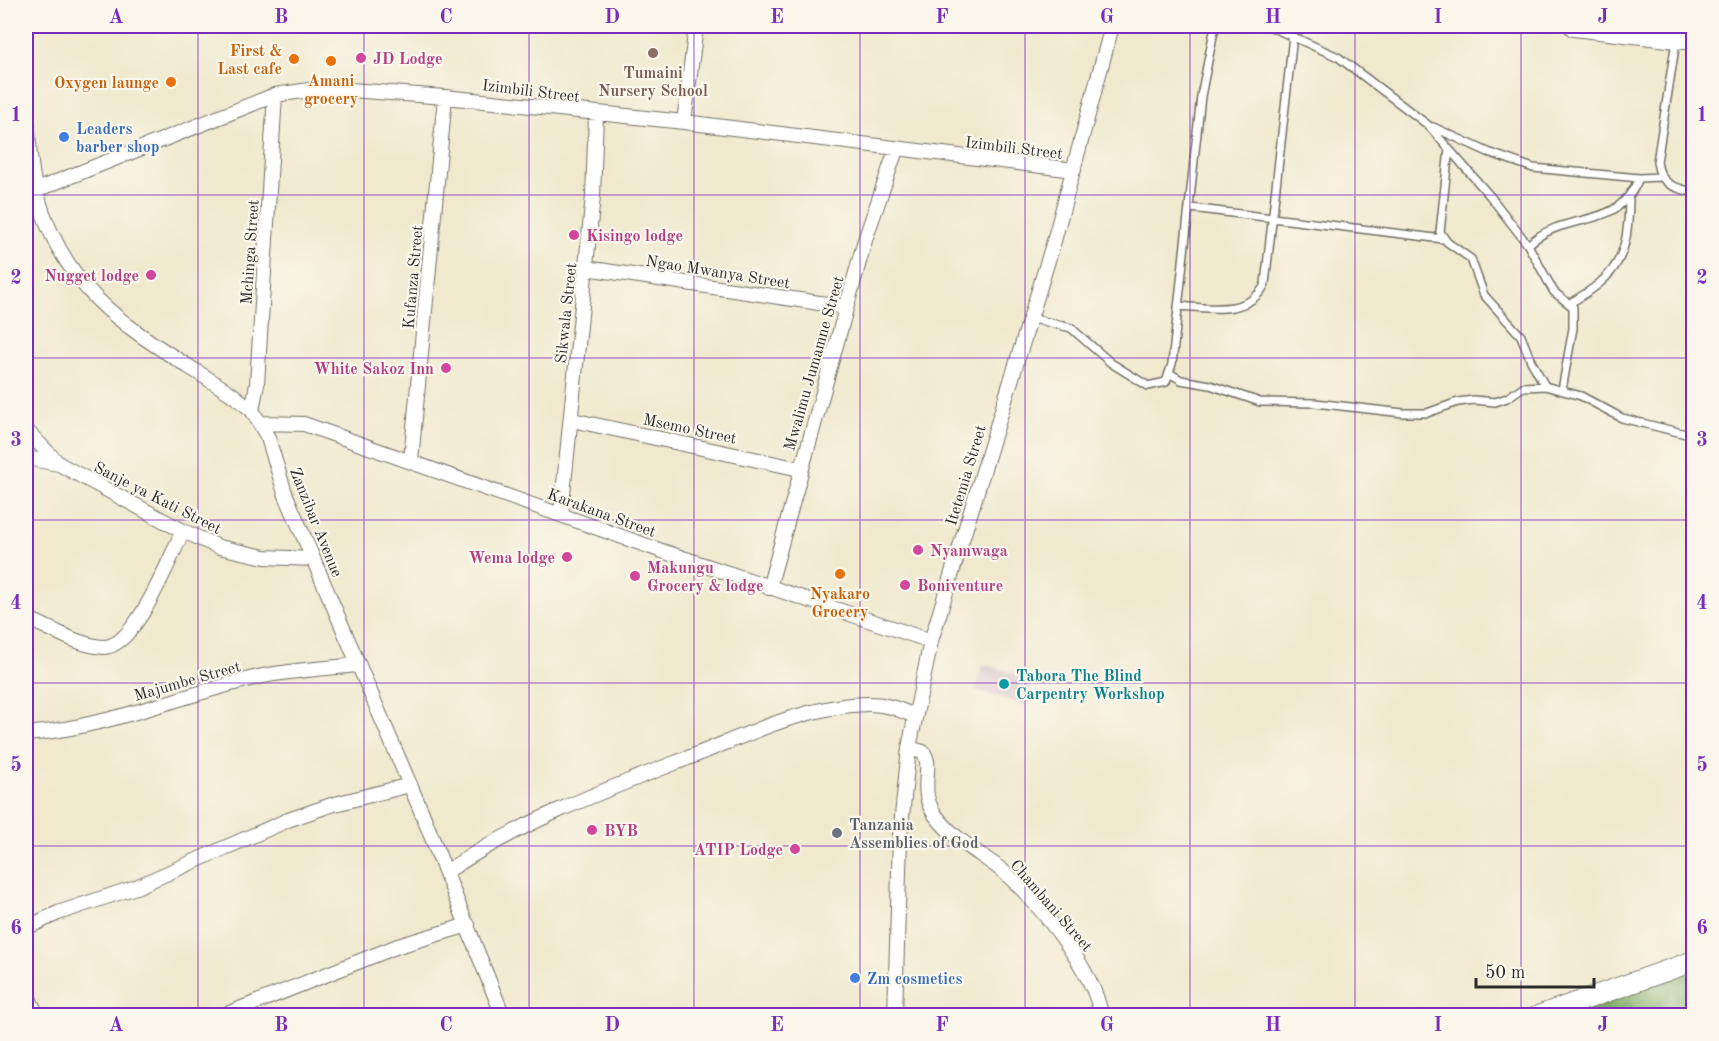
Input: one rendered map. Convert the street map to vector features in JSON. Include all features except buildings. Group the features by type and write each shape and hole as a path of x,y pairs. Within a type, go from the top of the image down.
{"main road":[{"path":"1574,26 1685,39"},
{"path":"1538,1016 1694,961"}],"street":[{"path":"684,122 696,26"},
{"name":"Itetemia Street","path":"895,1016 900,836 914,716 931,641 1031,318 1074,170 1112,26"},
{"name":"Izimbili Street","path":"36,190 275,95 323,88 445,97 597,115 684,122 896,150 1074,170"},
{"name":"Mchinga Street","path":"252,410 257,384 275,95"},
{"name":"Kufanza Street","path":"411,460 445,97"},
{"name":"Zanzibar Avenue","path":"26,110 36,190 66,264 89,293 110,314 233,395 252,410 260,423 285,493 410,785 503,1016"},
{"name":"Sikwala Street","path":"561,514 593,196 597,115"},
{"name":"Mwalimu Jumamne Street","path":"769,588 800,468 865,240 896,150"},
{"name":"Ngao Mwanya Street","path":"586,268 846,308"},
{"name":"Msemo Street","path":"572,420 800,468"},
{"name":"Karakana Street","path":"260,423 304,424 769,588 931,641"},
{"path":"26,430 59,464"},
{"name":"Sanje ya Kati Street","path":"26,458 59,464 183,531 219,547 241,553 313,559"},
{"path":"26,618 92,645 115,645 127,636 137,622 183,531"},
{"name":"Majumbe Street","path":"26,734 56,731 131,714 258,677 291,671 359,665"},
{"path":"446,872 483,846 575,803 794,718 864,704 879,704 914,716"},
{"name":"Chambani Street","path":"909,748 923,752 927,759 926,797 936,816 957,838 1006,875 1038,910 1083,967 1094,987 1101,1016"},
{"path":"26,928 58,913 136,887 288,820 330,805 410,785"},
{"path":"222,1016 398,946 468,925"},
{"path":"26,992 37,1016"}],"lane":[{"path":"1031,318 1071,328 1111,363 1148,386 1161,385 1171,374 1191,208 1201,96 1215,26"},
{"path":"1269,26 1325,50 1355,68 1428,125 1528,245 1554,292 1570,303 1574,313 1562,390"},
{"path":"1179,306 1234,307 1251,302 1261,293 1267,275 1271,217 1293,36"},
{"path":"1685,39 1658,143 1657,162 1660,177 1670,186 1694,192"},
{"path":"1428,125 1488,152 1533,168 1639,178 1660,177"},
{"path":"1443,239 1440,224 1449,149"},
{"path":"1570,303 1598,287 1616,266 1626,237 1629,200 1639,178"},
{"path":"1528,245 1551,228 1604,214 1629,200"},
{"path":"1191,208 1443,239 1471,259 1484,295 1521,336 1531,362 1545,386"},
{"path":"1171,374 1175,378 1210,385 1260,402 1315,403 1403,413 1427,412 1466,401 1495,402 1507,398 1523,387 1545,386 1593,401 1622,418 1694,436"}],"shaded area":[{"name":"Tabora The Blind Carpentry Workshop","path":"983,664 1033,679 1026,705 975,690"}],"green space":[{"path":"1693,962 1693,1015 1534,1015"}],"place":[{"name":"Tumaini Nursery School","path":"653,53"},
{"name":"JD Lodge","path":"361,58"},
{"name":"First & Last cafe","path":"294,59"},
{"name":"Amani grocery","path":"331,61"},
{"name":"Oxygen launge","path":"171,82"},
{"name":"Leaders barber shop","path":"64,137"},
{"name":"Kisingo lodge","path":"574,235"},
{"name":"Nugget lodge","path":"151,275"},
{"name":"White Sakoz Inn","path":"446,368"},
{"name":"Nyamwaga","path":"918,550"},
{"name":"Wema lodge","path":"567,557"},
{"name":"Nyakaro Grocery","path":"840,574"},
{"name":"Makungu Grocery & lodge","path":"635,576"},
{"name":"Boniventure","path":"905,585"},
{"name":"Tabora The Blind Carpentry Workshop","path":"1004,684"},
{"name":"BYB","path":"592,830"},
{"name":"Tanzania Assemblies of God","path":"837,833"},
{"name":"ATIP Lodge","path":"795,849"},
{"name":"Zm cosmetics","path":"855,978"}]}
